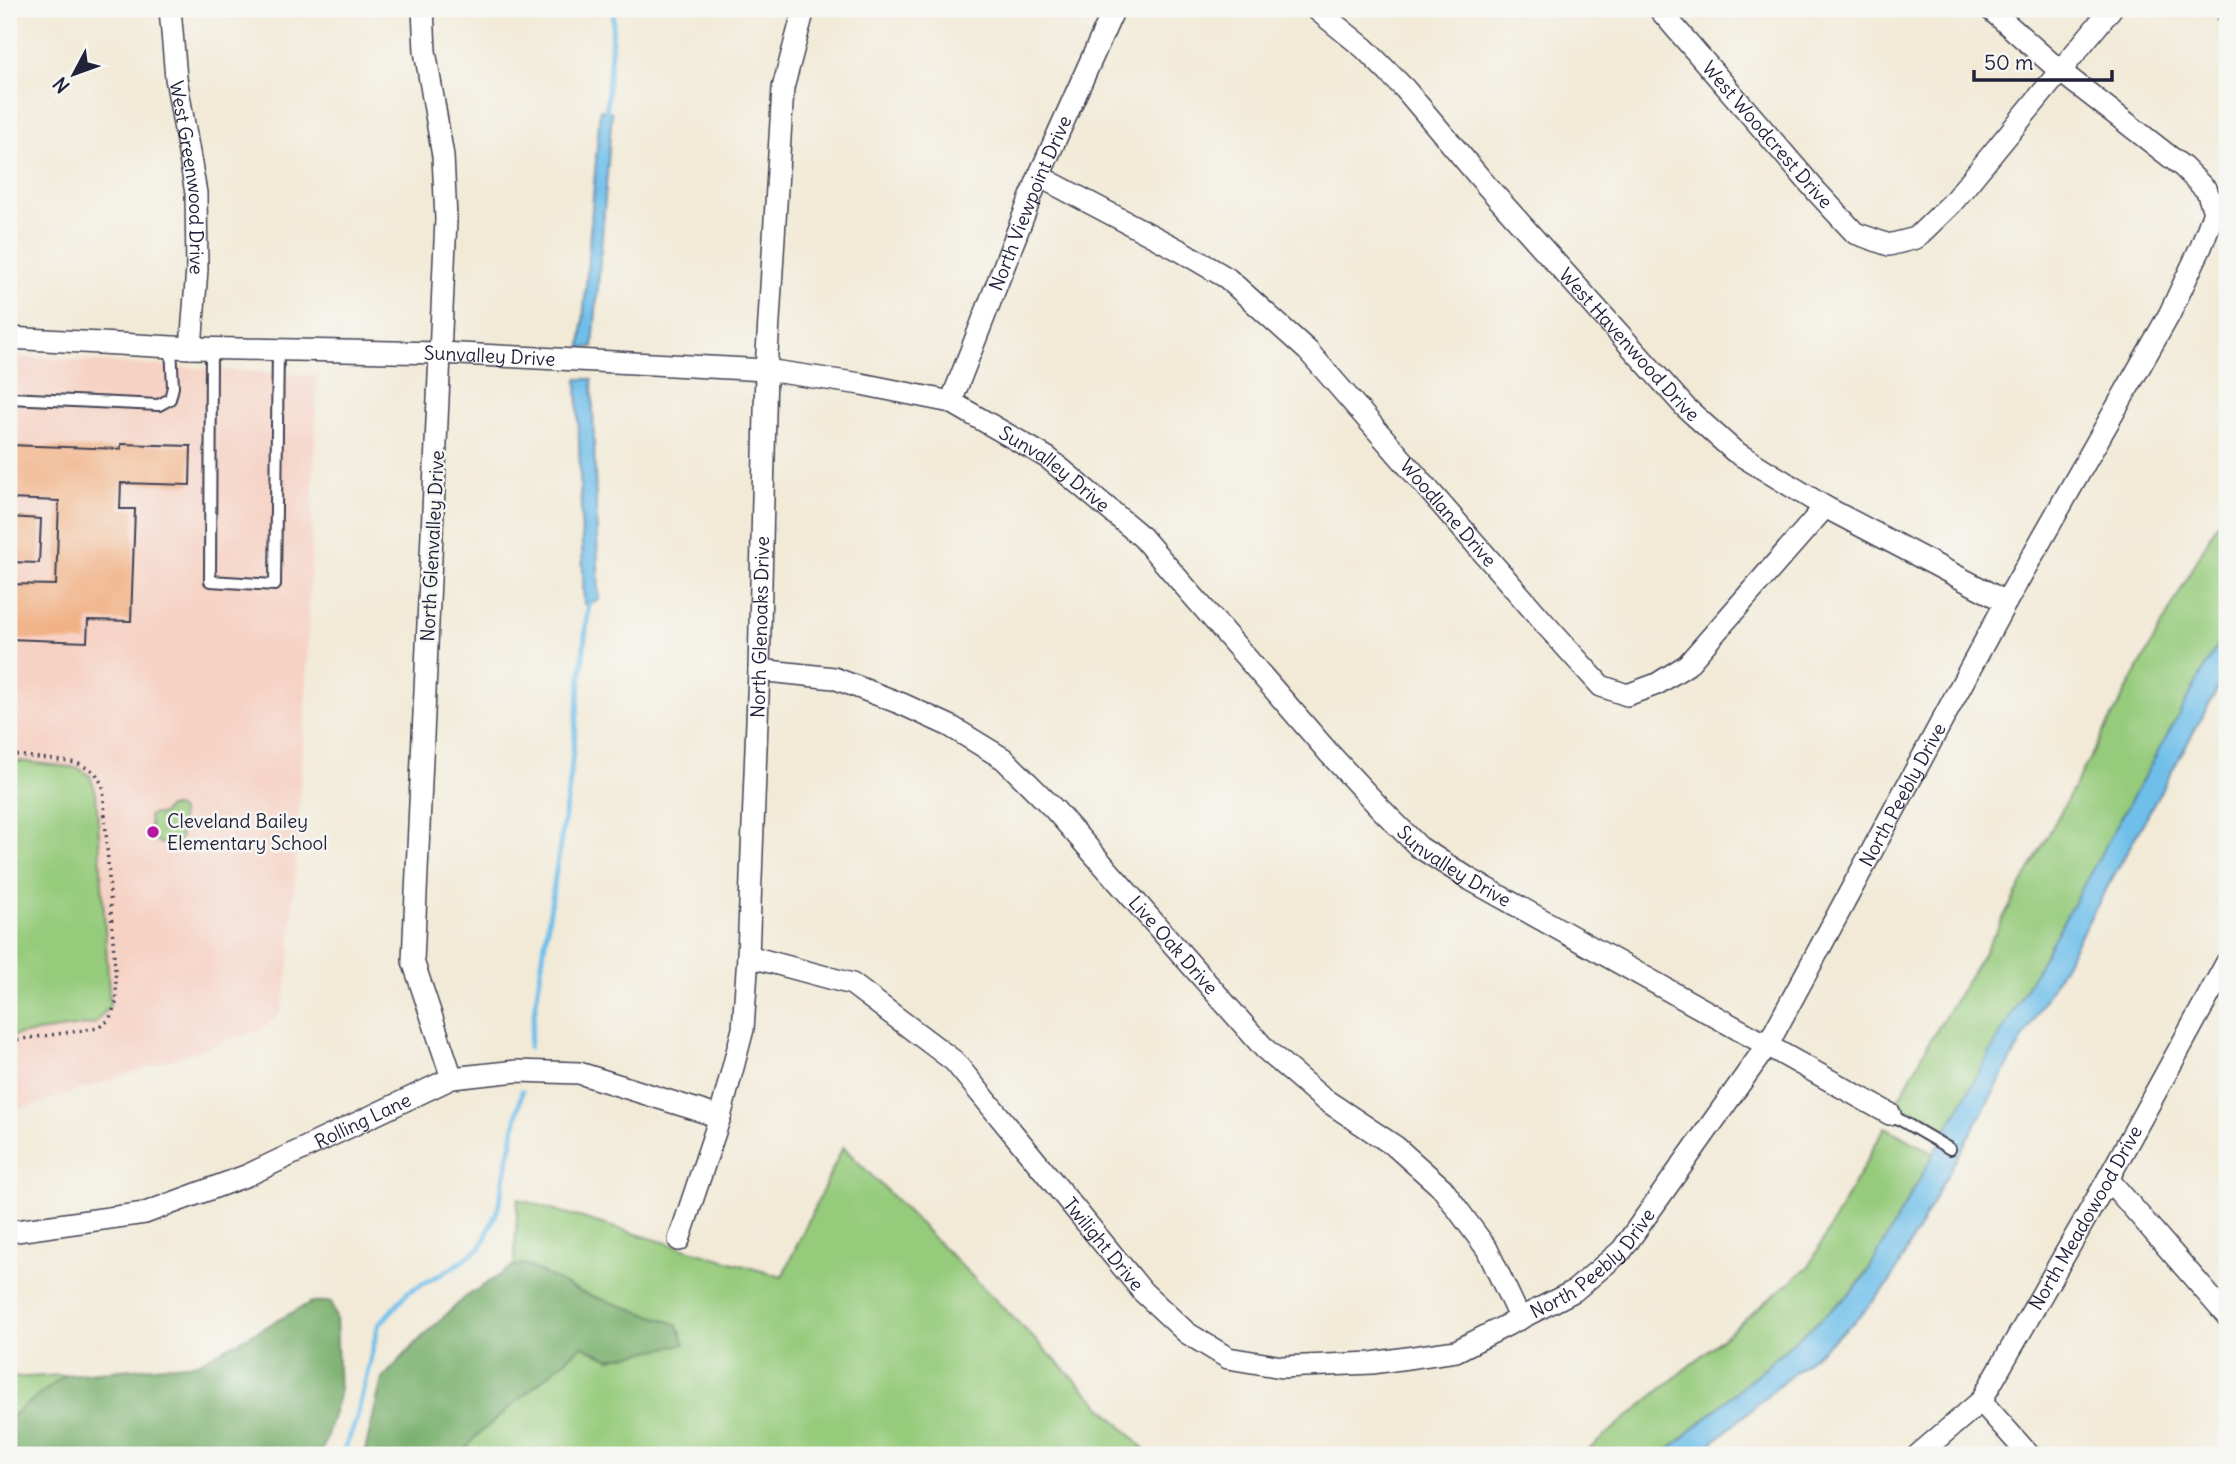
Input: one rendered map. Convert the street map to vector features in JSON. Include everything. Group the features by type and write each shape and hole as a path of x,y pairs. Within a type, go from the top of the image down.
{"street":[{"name":"West Greenwood Drive","path":"170,9 176,78 196,193 197,269 191,347"},
{"name":"North Glenvalley Drive","path":"423,9 425,51 443,156 446,219 413,961 452,1078"},
{"name":"North Glenoaks Drive","path":"679,1240 720,1117 743,1029 759,670 766,370 783,88 804,9"},
{"name":"North Viewpoint Drive","path":"951,402 1039,176 1114,9"},
{"name":"West Havenwood Drive","path":"1316,9 1363,48 1405,89 1486,185 1685,407 1734,451 1825,507 2006,602"},
{"name":"West Woodcrest Drive","path":"1659,9 1855,233 1889,245 1916,238 1952,203 2060,71"},
{"path":"1990,9 2060,71 2111,9"},
{"name":"North Peebly Drive","path":"1520,1319 1574,1291 1622,1250 1768,1044 2006,602 2169,315 2201,247 2214,212 2207,191 2183,167 2060,71"},
{"name":"Woodlane Drive","path":"1039,176 1227,278 1298,342 1601,686 1627,695 1657,684 1686,665 1825,507"},
{"name":"Sunvalley Drive","path":"9,338 191,347 441,353 766,370 861,384 951,402 1048,458 1142,537 1328,752 1419,847 1471,880 1890,1114"},
{"name":"Live Oak Drive","path":"759,670 834,678 950,726 1004,759 1055,810 1265,1049 1321,1097 1396,1147 1442,1188 1487,1249 1520,1319"},
{"name":"Twilight Drive","path":"748,956 852,984 954,1061 1143,1292 1187,1333 1228,1358 1282,1367 1372,1363 1456,1351 1520,1319"},
{"name":"North Meadowood Drive","path":"1919,1455 1981,1401 2108,1179 2227,962"},
{"name":"Rolling Lane","path":"9,1232 145,1213 248,1175 452,1078 517,1071 579,1073 720,1117"},
{"path":"2108,1179 2227,1316"},
{"path":"1981,1401 2029,1455"}],"lane":[{"path":"191,347 210,581 275,585 278,350"},
{"path":"9,398 159,405 170,399 191,347"},
{"path":"1890,1114 1950,1149"}],"path":[{"path":"2207,9 2227,26"},
{"path":"9,754 77,763 95,772 103,786 117,1001 108,1020 98,1028 9,1041"}],"shaded area":[{"name":"Cleveland Bailey Elementary School","path":"9,356 317,376 306,697 289,967 282,1011 260,1030 34,1105 9,1110"}],"green space":[{"path":"2227,505 2227,628 1948,1131 1896,1104 1931,1039 1988,946"},
{"path":"9,760 78,768 90,776 96,793 110,1006 94,1024 9,1036"},
{"path":"168,807 176,807 181,811 181,838 176,844 168,845 154,839 149,816 161,815"},
{"path":"1885,1127 1935,1154 1878,1257 1851,1293 1663,1455 1582,1455 1809,1266"},
{"path":"843,1147 1150,1455 462,1455 474,1438 582,1345 610,1359 583,1293 524,1264 514,1266 518,1199 782,1277"},
{"path":"524,1264 583,1293 677,1324 685,1344 610,1359 582,1346 474,1438 462,1455 364,1455 382,1379 464,1298 514,1266"},
{"path":"312,1302 331,1302 336,1318 339,1395 321,1455 9,1455 9,1418 66,1375 198,1363"},
{"path":"66,1375 9,1418 9,1378"}],"water":[{"path":"600,110 612,112 593,347 581,348"},
{"path":"577,379 592,379 599,600 584,604"},
{"path":"2227,628 2227,672 1889,1284 1856,1320 1698,1455 1663,1455 1851,1293 1866,1275"}],"building":[{"path":"121,444 191,446 190,485 121,483 120,509 135,509 131,621 88,620 87,642 9,639 9,584 56,585 59,501 9,499 9,445 121,449"},
{"path":"9,517 41,519 39,563 9,562"}],"waterway":[{"path":"606,117 614,9"},
{"path":"529,1047 570,780 589,599"},
{"path":"342,1455 356,1421 378,1326 408,1292 454,1267 481,1247 498,1209 522,1091"}],"place":[{"name":"Cleveland Bailey Elementary School","path":"153,832"}]}
